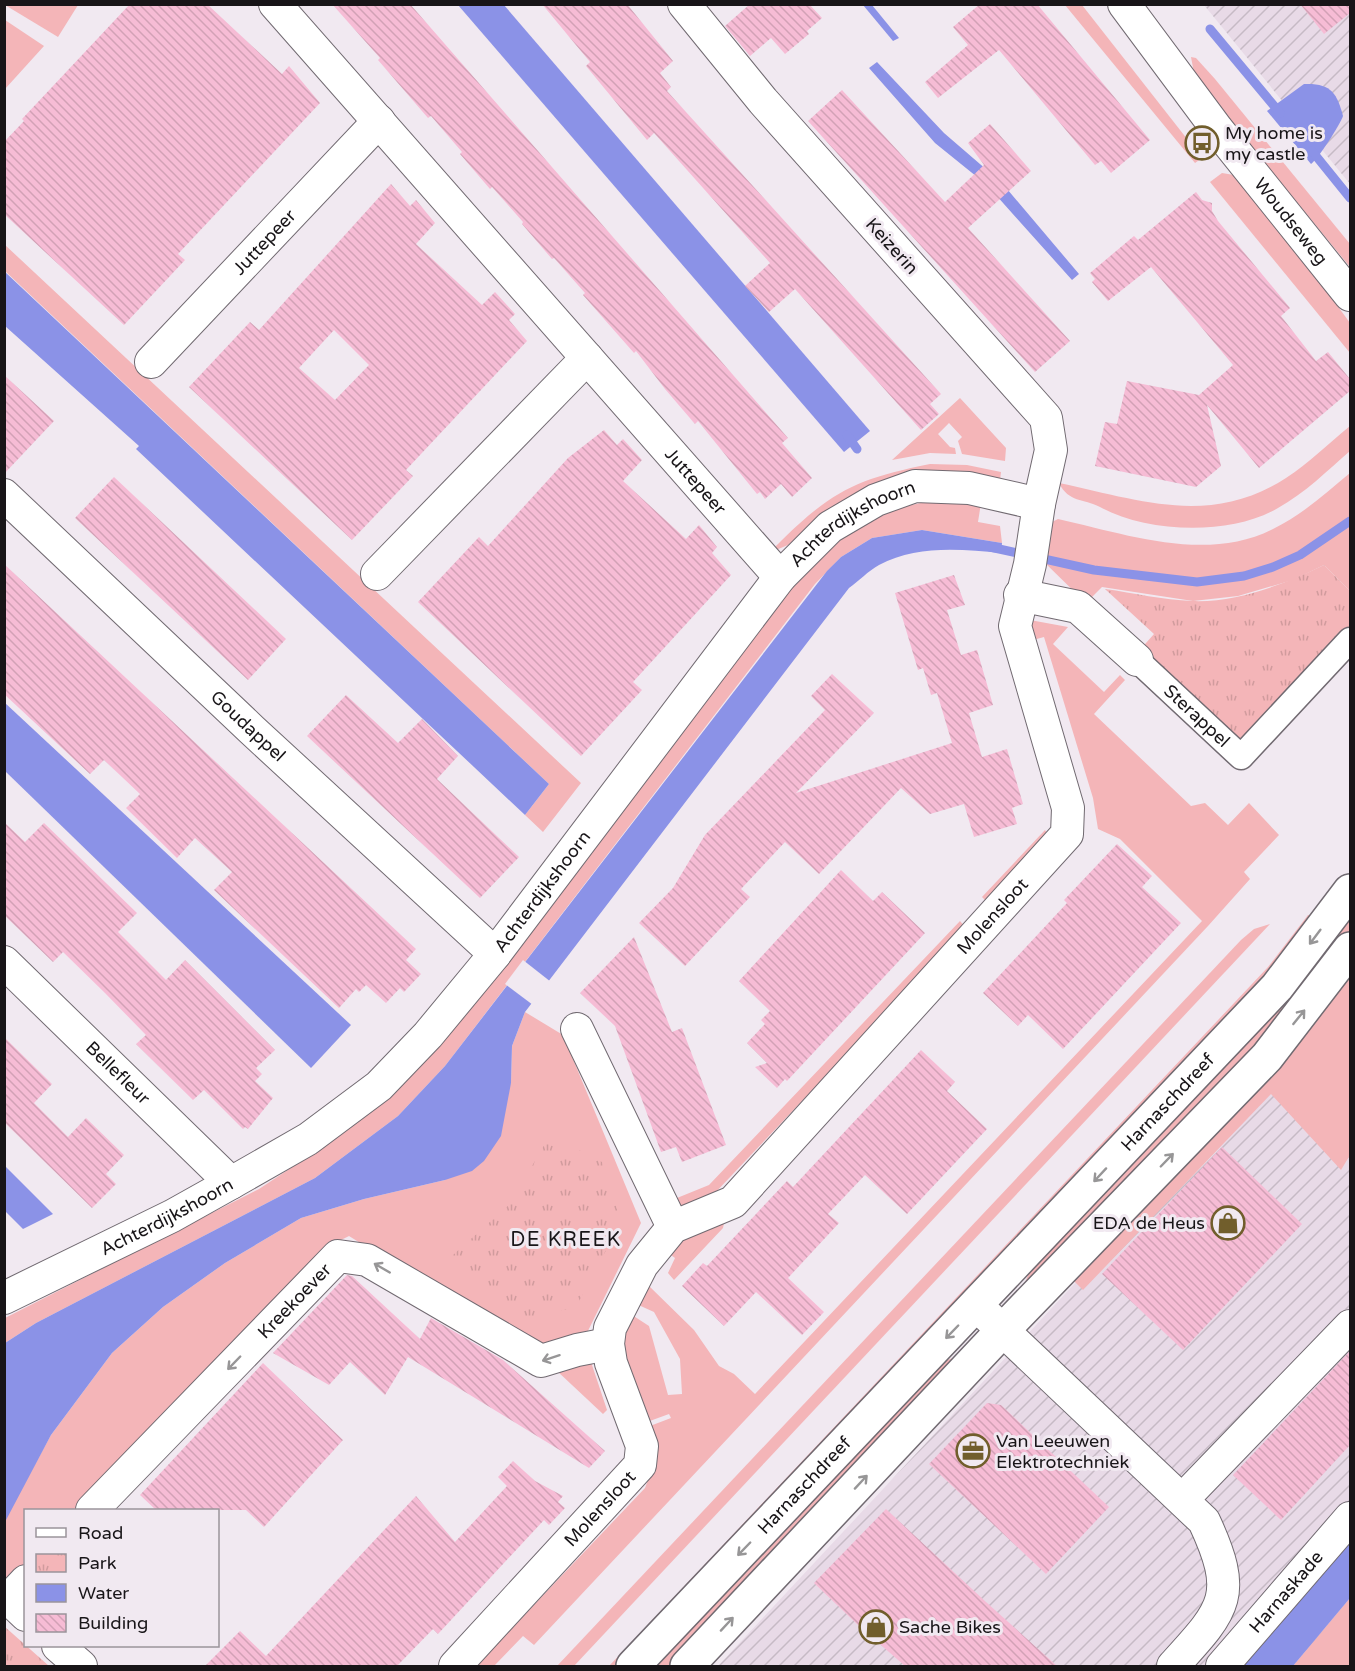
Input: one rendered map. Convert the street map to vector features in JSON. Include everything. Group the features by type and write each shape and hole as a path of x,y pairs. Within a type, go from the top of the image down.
{"street":[{"name":"Juttepeer","path":"274,4 780,577"},
{"name":"Keizerin","path":"684,4 763,101 1046,418 1051,450 1037,515"},
{"name":"Woudseweg","path":"1124,4 1216,129 1350,295"},
{"name":"Juttepeer","path":"150,362 379,121"},
{"path":"377,574 587,358"},
{"name":"Achterdijkshoorn","path":"4,1298 172,1216 231,1184 308,1139 379,1086 428,1035 495,954 780,577 830,527 876,500 915,486 969,488 1037,515"},
{"name":"Goudappel","path":"4,495 244,722 495,954"},
{"name":"Molensloot","path":"455,1666 640,1465 642,1446 611,1362 608,1344 610,1328 642,1265 672,1227 734,1202 1067,834 1068,808 1015,626 1020,596 1030,564 1037,515"},
{"name":"Sterappel","path":"1020,596 1078,607 1241,757 1350,640"},
{"name":"Harnaschdreef","path":"633,1666 977,1306 1277,987 1350,891"},
{"name":"Harnaschdreef","path":"687,1666 1003,1330 1267,1057 1350,949"},
{"name":"Bellefleur","path":"4,962 231,1184"},
{"path":"577,1029 672,1227"},
{"name":"Kreekoever","path":"93,1509 338,1256 367,1260 541,1361 577,1350 608,1344"},
{"path":"977,1306 1204,1521 1219,1554 1223,1586 1220,1609 1212,1623 1173,1666"},
{"path":"1183,1499 1350,1326"},
{"name":"Harnaskade","path":"1222,1666 1350,1518"},
{"path":"59,1647 81,1666"}],"shaded area":[{"path":"1204,5 1350,5 1350,184"},
{"path":"1350,968 1350,1666 718,1666 1272,1072"}],"green space":[{"path":"5,5 78,5 58,37"},
{"path":"1065,5 1082,5 1202,158 1195,163"},
{"path":"5,20 44,46 5,89"},
{"path":"1191,57 1196,58 1215,79 1350,244 1350,267 1195,78"},
{"path":"1222,173 1234,175 1304,260 1350,323 1350,353 1210,182"},
{"path":"4,244 581,783 543,832 525,815 549,784 5,271"},
{"path":"960,398 1006,448 1005,461 962,454 958,441 962,437 949,423 938,434 950,447 955,448 956,454 930,453 892,460"},
{"path":"1350,426 1350,451 1324,474 1278,508 1259,517 1237,523 1189,528 1141,522 1119,516 1072,497 1059,483 1146,502 1202,506 1230,502 1258,493 1286,478"},
{"path":"930,464 967,465 1001,472 1000,481 826,512 788,545 776,550 776,546 812,513 845,490 882,476"},
{"path":"1350,473 1350,591 1324,565 1293,580 1238,596 1193,601 1102,587 1086,603 1044,562 1048,524 1058,519 1138,538 1193,545 1221,544 1247,539 1284,523"},
{"path":"947,500 981,503 978,522 1000,526 1002,543 922,530 872,538 841,557 815,584 445,1066 398,1116 315,1178 36,1323 5,1343 5,1318 259,1189 335,1139 405,1081 805,566 835,539 870,519 907,506"},
{"path":"1324,565 1350,591 1350,630 1240,746 1138,652 1154,634 1105,589 1170,599 1209,601 1260,591"},
{"path":"1030,620 1068,627 1053,644 1104,692 1120,675 1125,680 1094,714 1191,806 1205,803 1228,825 1249,803 1279,835 1244,872 1250,879 1208,926 534,1645 523,1636 494,1666 476,1666 645,1488 656,1459 650,1426 671,1418 669,1414 647,1422 622,1347 629,1313 649,1326 668,1395 682,1394 680,1359 654,1312 634,1303 648,1285 694,1330 719,1366 734,1374 755,1394 1202,921 1120,839 1098,829 1093,798 1044,637 1033,640"},
{"path":"1045,830 1050,838 988,903 982,897"},
{"path":"1350,909 1350,932 1309,993 1019,1297 1031,1268"},
{"path":"1308,915 1316,916 1268,987 627,1666 609,1666 1268,967"},
{"path":"960,921 966,928 714,1194 680,1207 677,1198 709,1185"},
{"path":"1270,924 574,1666 557,1666 1241,940 1254,929"},
{"path":"1350,970 1350,1155 1341,1170 1271,1094 1083,1290 1072,1279"},
{"path":"525,1012 563,1035 641,1223 584,1339 551,1350 504,1332 349,1236 327,1247 79,1509 24,1509 24,1567 7,1585 4,1582 4,1521 51,1435 112,1353 163,1307 225,1263 301,1218 364,1199 445,1180 511,1083 512,1046"},
{"path":"550,1135 602,1162 621,1222 576,1307 516,1322 444,1263 510,1204"},
{"path":"724,1223 723,1228 674,1280 668,1273 675,1258 664,1250 669,1241"},
{"path":"964,1354 678,1666 657,1666 942,1362"},
{"path":"591,1362 607,1410 603,1414 556,1370"},
{"path":"1350,1598 1350,1666 1293,1666"},
{"path":"4,1626 24,1644 24,1647 28,1647 49,1666 5,1666"}],"water":[{"path":"458,5 504,5 870,431 844,452"},
{"path":"863,5 872,5 899,38 893,41"},
{"path":"877,62 944,133 1002,183 1079,274 1072,280 987,185 935,143 869,68"},
{"path":"1304,84 1321,85 1331,91 1338,101 1343,116 1319,156 1311,164 1267,111"},
{"path":"4,271 549,784 525,815 136,449 139,446 5,326"},
{"path":"922,530 1002,543 1001,553 939,550 908,554 879,565 849,588 525,1012 512,1046 511,1083 501,1136 484,1161 472,1171 445,1180 364,1199 301,1218 225,1263 163,1307 112,1353 51,1435 5,1522 5,1343 36,1323 315,1178 398,1116 445,1066 827,571 841,557 872,538"},
{"path":"4,702 351,1025 311,1068 5,771"},
{"path":"5,1166 53,1214 23,1229 5,1211"},
{"path":"1350,1536 1350,1598 1293,1666 1239,1666"}],"pier":[{"path":"523,960 551,982 533,1005 505,984"}],"building":[{"path":"130,4 207,4 282,74 289,66 320,103 178,254 185,260 124,325 4,214 4,142 24,121 22,119"},
{"path":"332,4 410,4 788,438 782,443 812,478 792,497 781,484 765,499 760,492 757,494 698,421 695,424 636,351 634,353 583,295 585,293 554,258 552,259 492,187 490,189 460,154 462,152 431,116 428,118 378,60 380,58"},
{"path":"542,4 627,4 673,61 660,73 671,87 667,91 941,394 930,404 939,414 921,430 795,289 769,312 745,286 770,263 654,133 647,140 586,66 590,62"},
{"path":"750,4 809,4 822,18 807,31 809,34 785,54 771,38 750,56 725,26"},
{"path":"980,4 1037,4 1150,140 1111,173 1101,161 1095,165 999,50 938,98 925,82 968,45 953,27"},
{"path":"1300,4 1350,4 1350,13 1324,34"},
{"path":"842,90 945,202 984,165 968,143 990,124 1031,171 968,228 1070,341 1035,372 808,121"},
{"path":"391,184 410,206 416,200 435,223 416,244 482,305 495,292 515,314 509,320 527,341 406,470 413,476 352,540 189,387 250,322 259,330","holes":["334,330 369,365 335,400 299,368"]},
{"path":"1196,192 1202,200 1212,203 1212,211 1218,221 1290,308 1281,316 1316,361 1328,352 1350,379 1350,391 1259,468 1207,405 1221,466 1196,487 1095,466 1105,422 1117,424 1127,381 1199,395 1233,365 1151,267 1108,301 1092,282 1095,279 1090,273 1134,236 1138,240"},
{"path":"4,375 54,421 4,474"},
{"path":"604,430 617,445 623,439 642,460 623,481 686,539 699,525 717,547 712,553 731,575 633,682 642,690 581,756 418,602 479,537 488,546 568,458"},
{"path":"114,477 286,639 248,680 75,518"},
{"path":"4,564 416,949 406,960 421,974 404,992 400,988 386,1003 366,985 359,992 356,989 339,1008 214,890 232,872 195,838 177,858 126,808 140,794 104,760 90,774 4,694"},
{"path":"954,575 965,605 947,610 961,655 977,650 993,705 969,713 982,757 1007,749 1023,804 1012,808 1017,824 974,837 964,804 930,814 901,788 819,874 785,842 741,889 750,897 685,966 639,923 673,888 705,835 825,710 811,696 832,674 874,713 796,793 952,743 937,693 931,695 923,668 918,670 895,593"},
{"path":"346,695 398,743 422,719 458,756 437,779 519,857 480,898 307,736"},
{"path":"4,822 25,842 44,823 137,913 118,932 166,980 185,960 275,1050 256,1068 262,1074 255,1081 273,1098 248,1129 245,1127 243,1129 204,1090 193,1100 136,1044 146,1035 105,993 63,952 53,962 4,915"},
{"path":"1117,844 1152,876 1142,887 1181,923 1063,1049 1028,1015 1018,1026 983,993 1067,903 1064,900"},
{"path":"841,870 873,901 882,892 925,933 787,1081 785,1079 777,1088 755,1067 767,1063 747,1043 765,1024 761,1020 770,1011 739,981"},
{"path":"634,937 672,1032 682,1028 726,1145 682,1162 676,1147 661,1152 615,1026 580,993"},
{"path":"4,1037 52,1084 34,1103 68,1137 86,1118 124,1155 106,1174 116,1184 92,1208 4,1122"},
{"path":"921,1050 955,1082 947,1091 987,1129 907,1214 865,1175 828,1214 839,1223 788,1278 824,1312 802,1335 756,1292 724,1326 682,1286 703,1263 707,1266 787,1181 793,1187"},
{"path":"1222,1147 1302,1224 1183,1350 1102,1274"},
{"path":"347,1275 352,1276 420,1339 431,1318 503,1360 605,1451 589,1468 408,1357 385,1395 350,1362 329,1385 273,1353"},
{"path":"1350,1351 1350,1445 1281,1520 1233,1475"},
{"path":"263,1363 343,1440 264,1527 246,1510 155,1509 140,1495"},
{"path":"987,1403 1001,1405 1109,1507 1046,1574 929,1464"},
{"path":"513,1461 535,1481 563,1496 558,1502 565,1508 549,1525 544,1520 438,1634 433,1629 397,1666 205,1666 240,1631 266,1656 416,1496 455,1542 507,1486 498,1477"},
{"path":"886,1509 1057,1666 905,1666 858,1625 814,1583"}],"waterway":[{"path":"1210,29 1280,113"},
{"path":"1312,151 1350,198"},
{"path":"847,435 857,449"},
{"path":"990,547 1094,570 1197,582 1244,576 1273,567 1300,555 1350,521"}],"place":[{"name":"My home is my castle","path":"1202,143"},
{"name":"EDA de Heus","path":"1228,1223"},
{"name":"Van Leeuwen Elektrotechniek","path":"973,1451"},
{"name":"Sache Bikes","path":"876,1627"}],"district":[{"name":"DE KREEK","path":"566,1240"}]}
